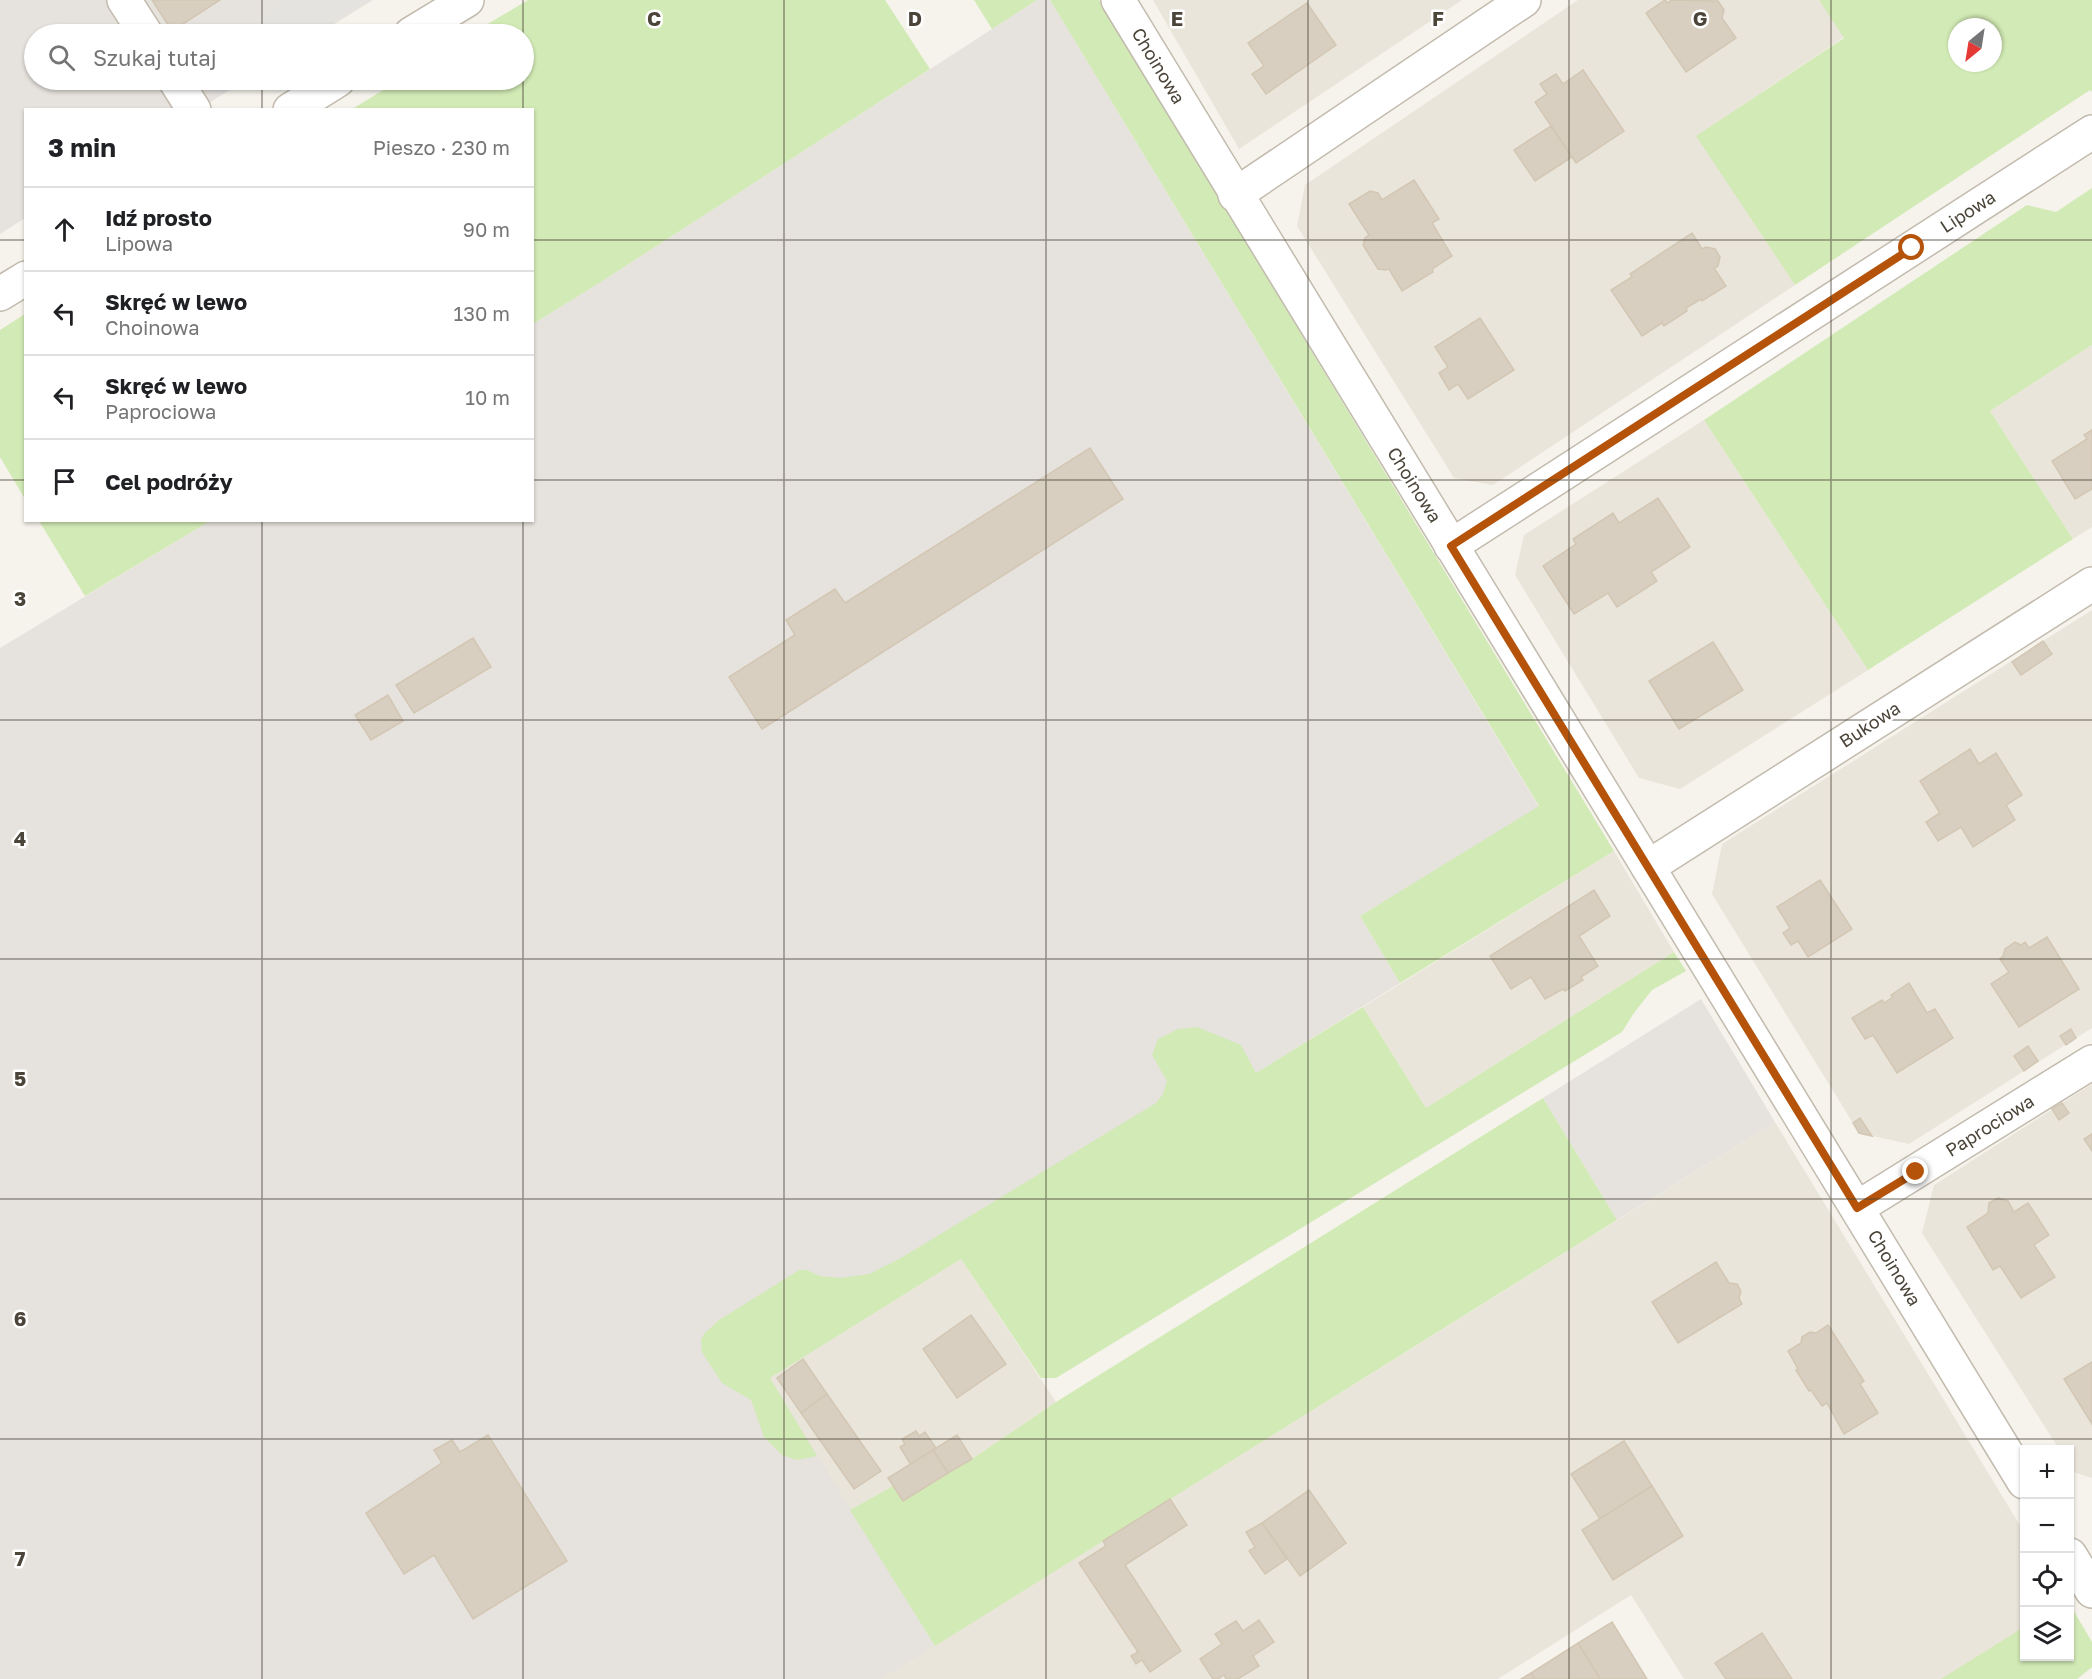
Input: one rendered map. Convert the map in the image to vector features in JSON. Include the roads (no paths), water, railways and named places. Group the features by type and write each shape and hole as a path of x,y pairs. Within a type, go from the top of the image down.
{"street":[{"path":"124,0 140,24"},
{"path":"427,24 467,0"},
{"name":"Choinowa","path":"1118,0 1235,195 2020,1474"},
{"path":"1235,195 1524,0"},
{"path":"181,90 193,108"},
{"path":"293,108 322,90"},
{"name":"Lipowa","path":"1451,546 2092,132"},
{"path":"0,294 24,279"},
{"name":"Bukowa","path":"1648,867 2092,584"},
{"name":"Paprociowa","path":"1857,1208 2092,1062"}]}
